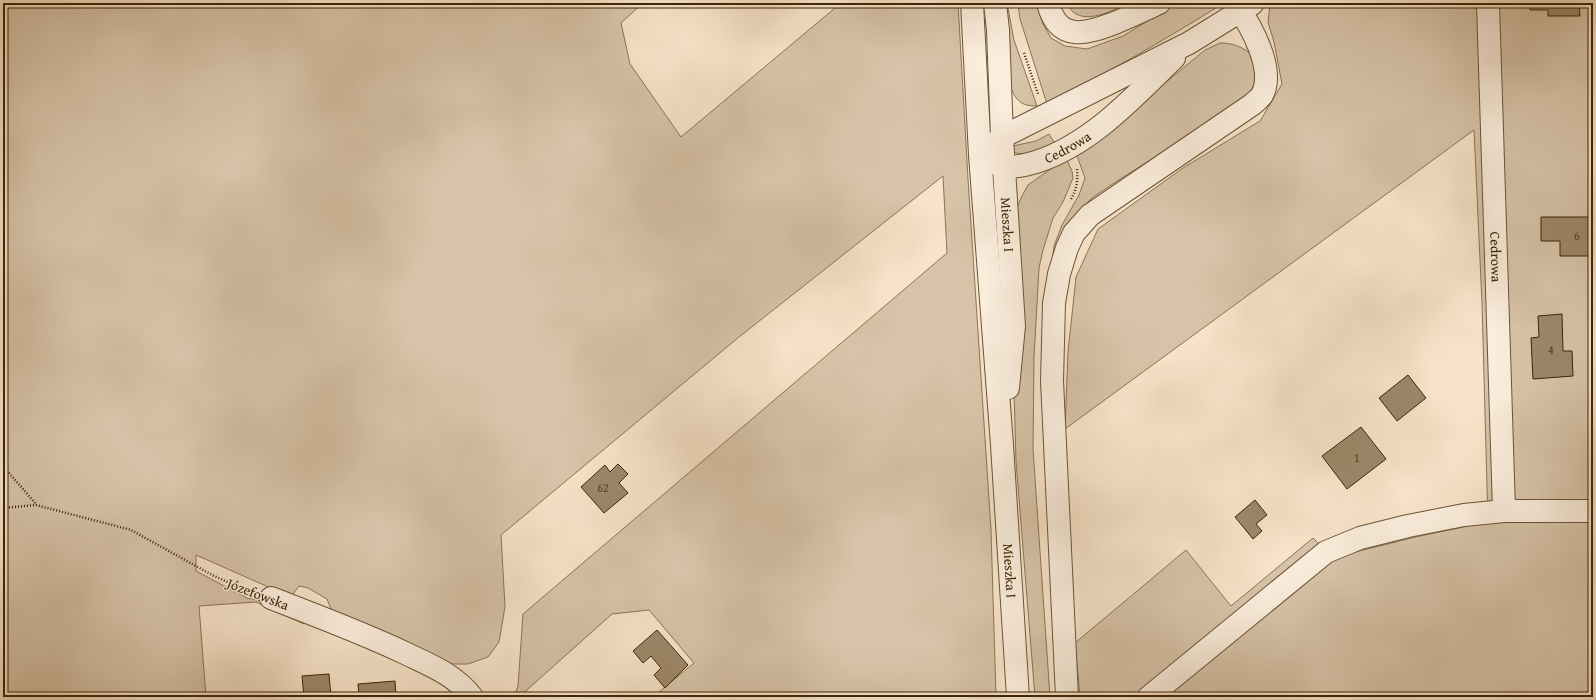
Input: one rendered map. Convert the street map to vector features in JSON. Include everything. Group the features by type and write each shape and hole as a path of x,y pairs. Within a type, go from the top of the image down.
{"street":[{"name":"Mieszka I","path":"972,3 980,156 1002,445 1018,697"},
{"name":"Mieszka I","path":"995,3 998,30 1002,137 1014,326 1002,445"},
{"path":"1048,3 1051,13 1060,26 1071,32 1083,33 1098,29 1144,11 1159,3"},
{"name":"Cedrowa","path":"1488,3 1504,511"},
{"name":"Cedrowa","path":"1189,43 1134,96 1100,126 1067,149 1026,165 1004,166 980,156 1002,137 1189,43 1243,6"},
{"path":"1067,697 1052,381 1054,303 1059,274 1067,248 1074,233 1090,215 1253,104 1261,96 1265,84 1265,71 1262,56 1243,6"},
{"path":"1001,94 1010,106 1036,120"},
{"path":"1149,697 1326,552 1360,538 1408,526 1464,515 1504,511 1593,510"},
{"name":"Józefowska","path":"271,598 380,641 445,672 464,687 472,697"}],"path":[{"path":"3,466 36,505"},
{"name":"Józefowska","path":"3,508 36,505 131,530 242,590 271,598"}],"shaded area":[{"path":"3,3 643,3 621,23 630,64 681,137 841,3 958,3 991,530 996,697 653,697 694,663 649,610 612,614 519,697 514,697 518,686 523,614 947,253 943,176 739,337 501,535 505,607 499,642 488,657 468,664 449,664 331,609 327,599 308,588 299,586 291,597 196,555 196,571 247,598 267,602 303,619 304,624 256,602 199,606 206,697 3,697"},
{"path":"1003,3 1007,3 1014,40 1037,106 1031,106 1020,102 1014,95 1010,86"},
{"path":"1018,3 1036,3 1043,24 1051,38 1065,46 1087,49 1123,36 1177,3 1214,3 1216,8 1133,58 1047,104 1020,19"},
{"path":"1065,3 1128,3 1103,14 1089,17 1076,14"},
{"path":"1274,3 1593,3 1593,697 1160,697 1259,614 1339,556 1420,536 1488,522 1482,303 1474,130 1065,429 1068,352 1076,277 1098,229 1183,168 1260,121 1282,84 1274,42 1268,22 1270,6"},
{"path":"1220,43 1236,45 1250,53 1257,77 1255,86 1250,94 1239,104 1093,197 1079,211 1052,261 1054,246 1062,225 1079,195 1085,178 1076,153 1108,130 1205,50"},
{"path":"1049,134 1054,142 1045,147 1034,152 1023,154 1013,151 1013,146 1036,141"},
{"path":"1066,158 1072,171 1073,178 1063,202 1053,218 1039,268 1034,358 1033,449 1050,697 1035,697 1016,461 1014,390 1017,207 1028,185"},
{"path":"1313,538 1321,546 1299,561 1134,697 1080,697 1075,643 1186,550 1231,606"}],"building":[{"path":"1530,3 1579,3 1580,16 1548,16 1548,10 1530,10"},
{"path":"1541,217 1593,217 1593,256 1560,256 1560,241 1541,241"},
{"path":"1562,314 1563,351 1572,351 1573,376 1533,379 1531,338 1539,337 1538,316"},
{"path":"1408,375 1426,398 1397,421 1379,398"},
{"path":"1361,427 1386,459 1347,489 1322,456"},
{"path":"618,464 628,474 619,483 628,493 604,513 581,487 605,465 610,472"},
{"path":"1255,500 1267,515 1256,524 1262,531 1253,539 1235,517"},
{"path":"657,630 688,665 665,688 654,675 661,668 651,656 643,663 633,651"},
{"path":"329,674 331,697 304,697 302,676"},
{"path":"395,681 396,697 359,697 358,684"},
{"path":"542,692 546,697 536,697"}]}
